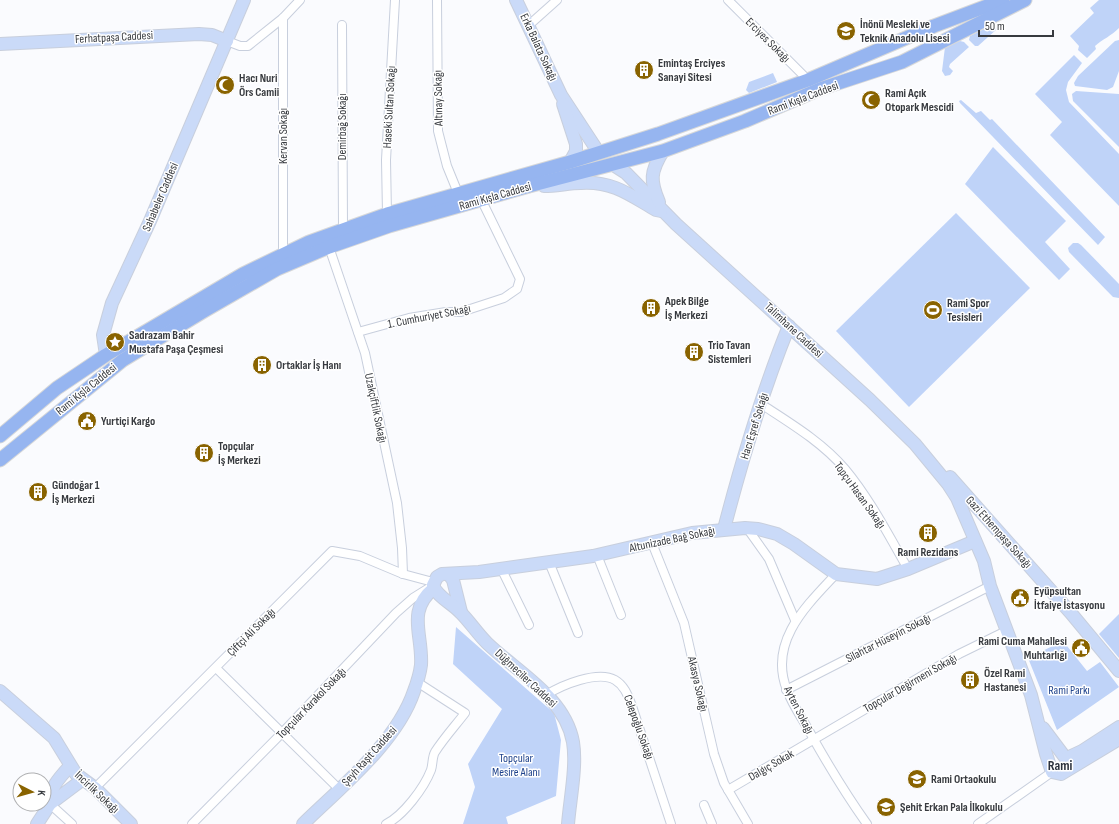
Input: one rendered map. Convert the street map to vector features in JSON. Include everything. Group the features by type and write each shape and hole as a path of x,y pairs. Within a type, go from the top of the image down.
{"main road":[{"name":"Rami Kışla Caddesi","path":"0,436 57,388 106,355 202,297 283,254 343,229 386,214 599,153 808,80 934,26 1003,0"},
{"name":"Rami Kışla Caddesi","path":"0,460 124,360 204,310 277,269 329,246 388,226 481,199 663,151 746,121 820,89 902,62 1025,0"},
{"path":"808,80 820,89"},
{"path":"599,153 612,164"},
{"path":"106,355 111,358 124,360"}],"street":[{"name":"Sahabeler Caddesi","path":"106,355 103,335 112,303 150,221 244,0"},
{"path":"227,41 240,46 248,46 283,18 300,0"},
{"name":"Haseki Sultan Sokağı","path":"386,214 386,160 395,0"},
{"name":"Altınay Sokağı","path":"437,0 438,131 447,166 458,194"},
{"name":"Erka Balata Sokağı","path":"516,0 561,95 576,144 576,151 570,162"},
{"path":"529,25 557,0"},
{"name":"Erciyes Sokağı","path":"728,0 808,80"},
{"name":"Kervan Sokağı","path":"283,18 283,254"},
{"name":"Demirbağ Sokağı","path":"342,25 343,229"},
{"name":"Ferhatpaşa Caddesi","path":"0,44 199,34 212,35 227,41"},
{"name":"Erka Balata Sokağı","path":"561,95 599,153"},
{"path":"663,151 654,166 652,175 654,190 663,211"},
{"name":"Talimhane Caddesi","path":"612,164 626,173 663,211 870,400 922,452 942,484 971,542 984,579 990,586 1008,630 1039,722"},
{"name":"Talimhane Caddesi","path":"529,186 582,182 601,184 619,188 656,210 663,211"},
{"name":"1. Cumhuriyet Sokağı","path":"358,332 409,318 446,312 461,312 504,298 517,288 520,278 481,199"},
{"name":"Uzakçiftlik Sokağı","path":"329,246 365,353 397,503 403,574"},
{"name":"Hacı Eşref Sokağı","path":"724,529 737,478 769,375 789,326"},
{"name":"Topçu Hasan Sokağı","path":"761,404 800,431 827,452 845,469 884,528 908,570"},
{"name":"Gazi Ethempaşa Sokağı","path":"922,452 936,463 954,481 1070,612 1119,671"},
{"path":"747,528 769,559 795,620"},
{"name":"Altunizade Bağ Sokağı","path":"452,582 479,572 597,555 692,533 724,529 758,529 777,534 794,544 836,574 877,579 908,570 971,542"},
{"name":"Akasya Sokağı","path":"652,543 684,623 714,754 728,790 748,824"},
{"name":"Çiftçi Ali Sokağı","path":"94,788 332,551 360,556 435,587"},
{"path":"597,555 621,615"},
{"path":"549,562 578,633"},
{"path":"501,568 529,625"},
{"name":"Ayten Sokağı","path":"836,574 795,620 787,636 783,655 783,677 786,690 814,740 849,799 867,824"},
{"path":"452,582 446,594 435,587 439,575 452,582 461,613"},
{"name":"Silahtar Hüseyin Sokağı","path":"786,690 990,586"},
{"name":"Düğmeciler Caddesi","path":"435,587 461,613 486,642 546,695 564,716 570,730 573,743 568,824"},
{"name":"Şeyh Raşit Caddesi","path":"303,824 374,754 396,727 408,709 421,665 418,611 425,596 435,587"},
{"name":"Topçular Karakol Sokağı","path":"192,824 281,734 396,613 413,598 435,587"},
{"name":"Topçular Değirmeni Sokağı","path":"814,740 959,654 1008,630"},
{"path":"216,668 338,789"},
{"name":"Celepoğlu Sokağı","path":"546,695 555,689 595,677 605,676 615,680 622,686 632,706 671,824"},
{"path":"386,824 394,821 417,794 430,770 434,754 465,713 417,682"},
{"name":"İncirlik Sokağı","path":"0,691 54,738 60,745 70,766 82,780 94,788 131,824"},
{"path":"1039,722 1055,746 1069,763"},
{"path":"1039,722 1046,754 1052,772"},
{"path":"978,824 1052,772 1061,774 1069,763 1082,751 1119,727"},
{"path":"1069,763 1119,739"},
{"name":"Dalgıç Sokak","path":"728,790 814,740"},
{"path":"52,791 53,787 70,766"},
{"path":"52,802 82,780"},
{"path":"704,805 712,824"},
{"path":"52,806 72,824"},
{"path":"36,824 44,812"}],"green space":[{"path":"1099,0 1119,0 1119,28 1095,46 1096,49 1087,58 1078,50 1079,46 1070,36 1094,13 1090,8"},
{"path":"996,23 997,29 978,46 975,46 969,40 970,36"},
{"path":"1119,40 1119,71 1113,87 1107,90 1075,86 1074,83 1078,76 1115,41"},
{"path":"960,41 964,42 969,47 950,64 949,67 953,71 950,75 945,76 942,71 945,47"},
{"path":"1074,55 1082,63 1068,82 1066,90 1069,102 1119,154 1119,206 1050,135 1062,122 1035,94"},
{"path":"773,73 777,82 749,93 746,90 749,82"},
{"path":"1076,91 1119,94 1119,147 1073,101 1072,94"},
{"path":"961,100 976,113 981,111 990,120 992,119 1105,237 1098,245 960,103 959,101"},
{"path":"993,147 1066,221 1045,242 1070,269 1059,280 965,184"},
{"name":"Rami Spor Tesisleri","path":"956,213 1030,288 909,407 836,331"},
{"path":"1073,243 1078,243 1081,245 1119,284 1119,298 1113,297 1069,252 1068,248"},
{"path":"1119,614 1119,658 1099,634"},
{"name":"Topçular Mesire Alanı","path":"456,627 554,713 561,740 556,796 506,817 508,824 463,824 475,787 468,764 502,709 453,664"},
{"name":"Rami Parkı","path":"1063,641 1087,671 1100,662 1119,687 1057,730 1028,658"}],"place":[{"name":"İnönü Mesleki ve Teknik Anadolu Lisesi","path":"846,31"},
{"name":"Emintaş Erciyes Sanayi Sitesi","path":"644,70"},
{"name":"Hacı Nuri Örs Camii","path":"225,85"},
{"name":"Rami Açık Otopark Mescidi","path":"871,100"},
{"name":"Apek Bilge İş Merkezi","path":"651,308"},
{"name":"Rami Spor Tesisleri","path":"933,310"},
{"name":"Sadrazam Bahir Mustafa Paşa Çeşmesi","path":"115,342"},
{"name":"Trio Tavan Sistemleri","path":"694,352"},
{"name":"Ortaklar İş Hanı","path":"262,365"},
{"name":"Yurtiçi Kargo","path":"87,421"},
{"name":"Topçular İş Merkezi","path":"204,453"},
{"name":"Gündoğar 1 İş Merkezi","path":"38,492"},
{"name":"Rami Rezidans","path":"928,533"},
{"name":"Eyüpsultan İtfaiye İstasyonu","path":"1020,598"},
{"name":"Rami Cuma Mahallesi Muhtarlığı","path":"1081,648"},
{"name":"Özel Rami Hastanesi","path":"970,680"},
{"name":"Rami Ortaokulu","path":"917,779"},
{"name":"Şehit Erkan Pala İlkokulu","path":"886,807"}],"district":[{"name":"Rami","path":"1060,765"}]}
